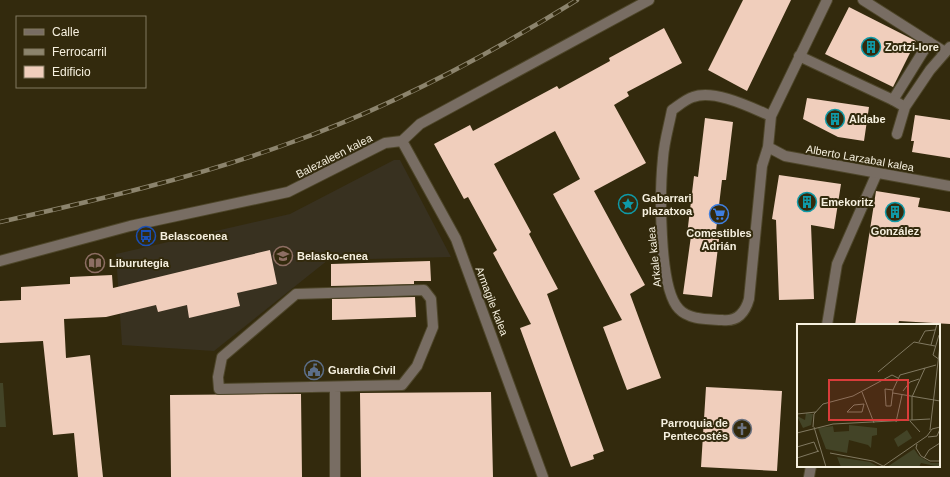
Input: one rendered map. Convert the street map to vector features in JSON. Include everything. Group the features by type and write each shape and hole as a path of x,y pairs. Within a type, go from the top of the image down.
{"street":[{"name":"Balezaleen kalea","path":"0,261 130,226 288,192 385,143 402,140 420,124 649,0"},
{"name":"Arkale kalea","path":"771,116 737,101 716,96 694,96 672,110 663,157 662,214 665,264 670,296 678,309 685,315 728,321 736,319 746,309 749,299 762,166 768,147 771,116 827,0"},
{"path":"863,0 929,42 947,50 905,107 896,134"},
{"path":"893,100 929,42"},
{"path":"799,56 905,107"},
{"name":"Armagile kalea","path":"402,140 456,239 543,477"},
{"name":"Alberto Larzabal kalea","path":"768,147 785,156 950,186"},
{"path":"827,324 837,264 877,173"},
{"path":"424,290 431,299 433,327 417,366 402,386 335,387 219,389 218,377 222,357 296,294 424,290"},
{"path":"335,387 335,477"},
{"path":"809,477 811,467"}],"shaded area":[{"name":"Belasko-enea","path":"394,160 400,160 451,257 328,260 214,351 122,345 116,254 290,214"}],"green space":[{"path":"0,383 3,383 6,427 0,427"}],"building":[{"path":"743,0 791,0 747,91 708,70"},
{"name":"Zortzi-lore","path":"849,7 916,41 893,87 825,54"},
{"path":"664,28 682,63 627,92 629,96 614,105 646,163 594,191 645,285 630,294 661,378 627,390 603,327 622,320 553,194 580,179 555,131 494,164 531,232 529,234 558,289 547,294 604,451 593,455 594,459 571,467 520,328 531,324 493,253 497,250 468,197 464,199 434,144 470,125 473,131 557,86 559,89 610,61 609,58"},
{"name":"Aldabe","path":"807,98 869,107 864,141 838,137 803,119"},
{"path":"915,115 950,120 950,158 912,152 914,141 911,141"},
{"path":"705,118 733,122 726,180 722,180 715,239 719,239 712,297 683,294 691,236 687,235 694,176 698,177"},
{"path":"779,175 841,184 834,229 811,225 814,299 779,300 776,220 772,219"},
{"path":"876,191 920,198 918,207 950,212 950,324 899,321 898,324 855,324"},
{"path":"270,250 277,284 237,293 240,306 189,318 187,305 158,312 156,305 106,317 64,319 66,358 90,355 103,477 78,477 74,433 53,435 43,341 0,343 0,301 21,300 21,287 70,284 70,277 112,275 113,288"},
{"path":"430,261 431,281 414,281 414,284 331,286 331,264"},
{"path":"415,297 416,317 332,320 332,299"},
{"name":"Parroquia de Pentecostés","path":"706,387 782,391 777,471 701,467"},
{"path":"491,392 493,477 361,477 360,393"},
{"path":"301,394 302,477 171,477 170,395"}],"railway":[{"path":"0,222 109,197 180,178 252,156 325,130 399,98 436,80 472,61 577,0"}],"place":[{"name":"Zortzi-lore","path":"871,47"},
{"name":"Aldabe","path":"835,119"},
{"name":"Emekoritz","path":"807,202"},
{"name":"Gabarrari plazatxoa","path":"628,204"},
{"name":"González","path":"895,212"},
{"name":"Comestibles Adrián","path":"719,214"},
{"name":"Belascoenea","path":"146,236"},
{"name":"Belasko-enea","path":"283,256"},
{"name":"Liburutegia","path":"95,263"},
{"name":"Guardia Civil","path":"314,370"},
{"name":"Parroquia de Pentecostés","path":"742,429"}]}
